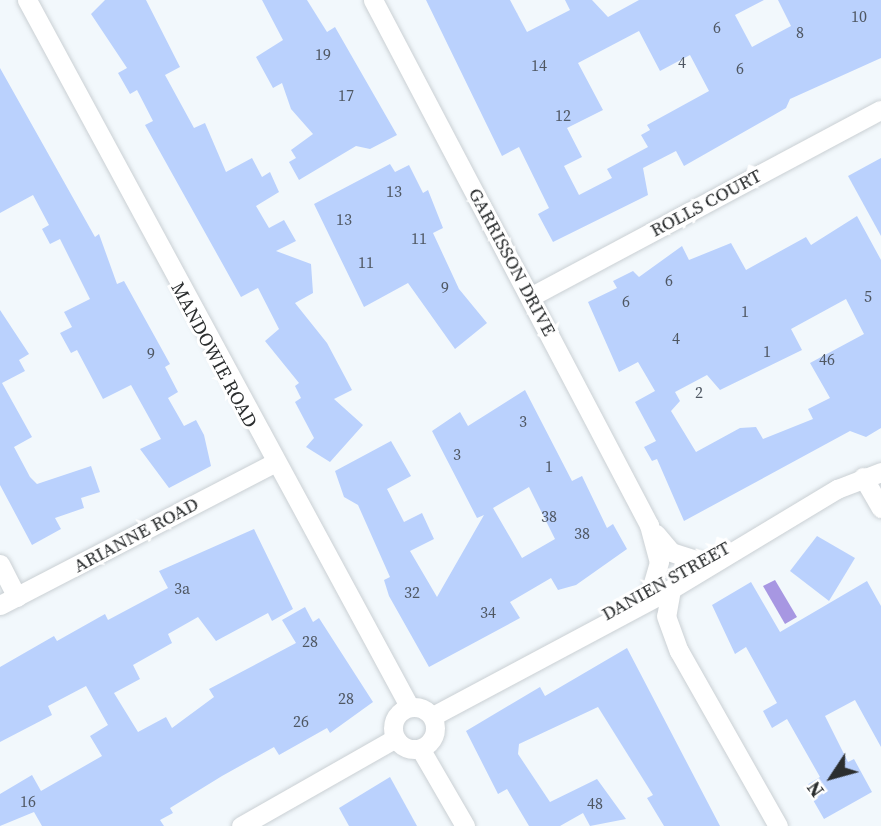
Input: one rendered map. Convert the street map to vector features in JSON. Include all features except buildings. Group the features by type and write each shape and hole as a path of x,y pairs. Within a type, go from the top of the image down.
{"street":[{"name":"MANDOWIE ROAD","path":"27,0 272,464 409,706"},
{"name":"GARRISSON DRIVE","path":"373,0 532,296 649,525 659,562 666,616 679,651"},
{"name":"ROLLS COURT","path":"532,296 881,110"},
{"name":"ARIANNE ROAD","path":"9,601 272,464"},
{"path":"872,474 881,509"},
{"name":"DANIEN STREET","path":"433,716 760,533 872,474"},
{"name":"GARRISSON DRIVE","path":"649,525 671,552 698,561"},
{"name":"DANIEN STREET","path":"577,636 632,611 698,561 760,533"},
{"path":"0,564 9,601"},
{"path":"632,611 654,621 679,651 778,826"},
{"path":"241,826 394,739 409,706 423,705 433,716 421,750 465,826"},
{"path":"394,739 406,751 421,750"}],"shaded area":[{"path":"775,580 797,617 785,624 763,586"}]}
